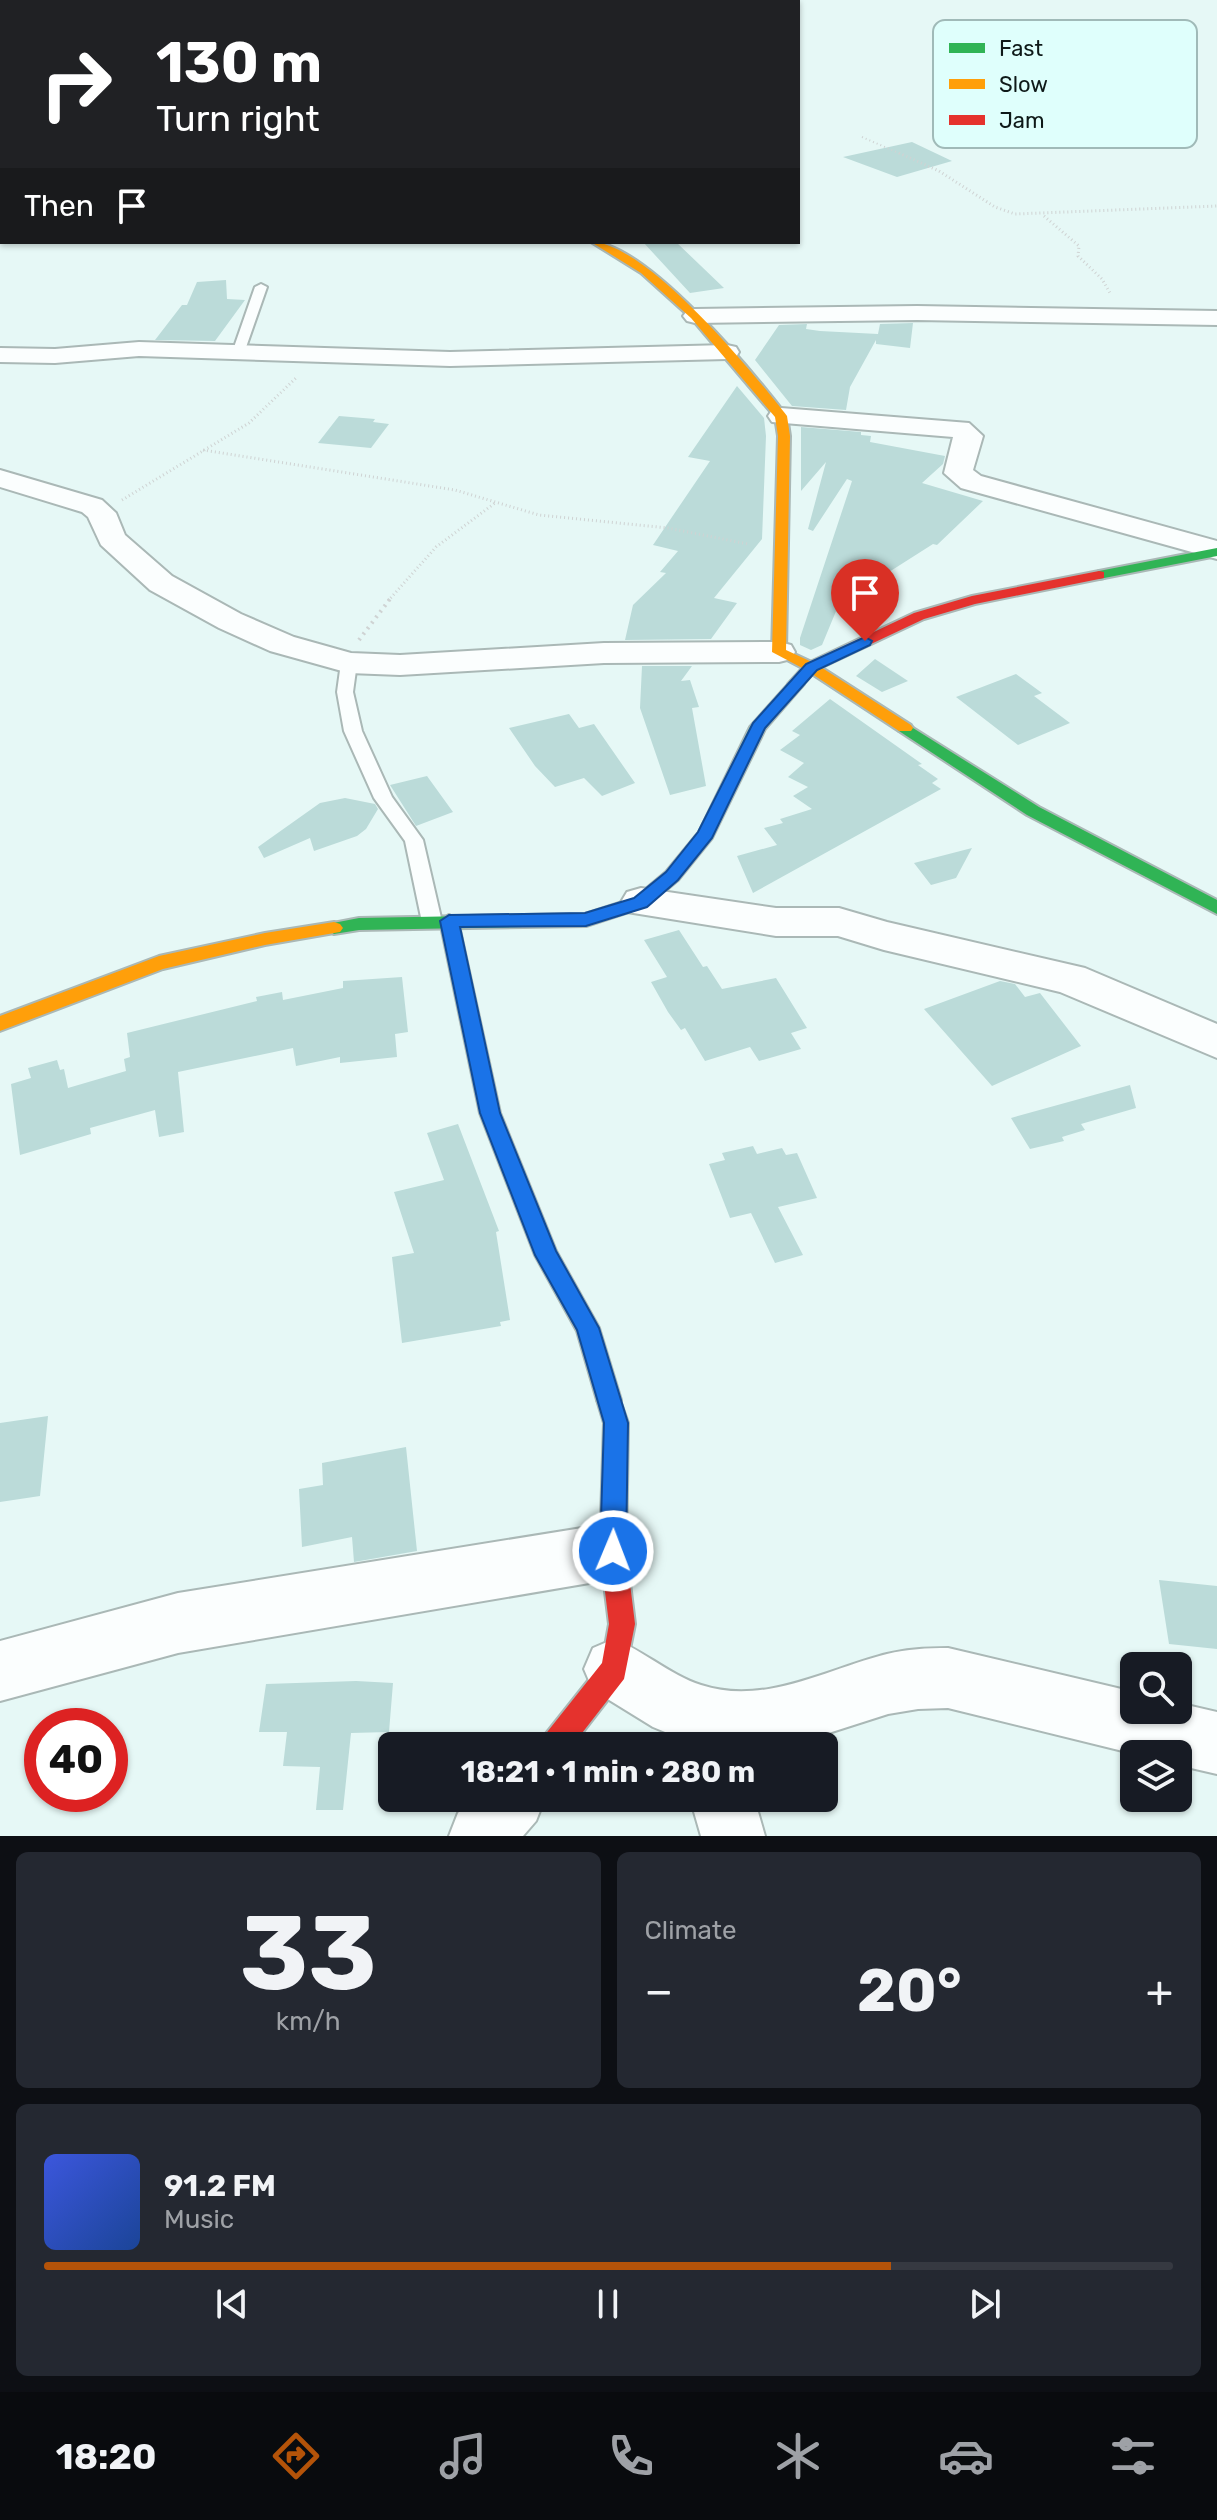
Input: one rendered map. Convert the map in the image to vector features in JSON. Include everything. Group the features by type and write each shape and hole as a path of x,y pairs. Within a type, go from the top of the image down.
{"street":[{"path":"599,244 645,271 695,316 781,416 784,436 779,652"},
{"path":"695,316 917,313 1217,318"},
{"path":"0,355 55,356 128,349 450,359 727,352"},
{"path":"781,416 960,429 969,436 958,473 971,482 1217,551"},
{"path":"0,478 77,500 101,513 112,539 161,583 230,621 282,644 349,663 400,665 604,653 779,652 811,667 1033,811 1217,908"},
{"path":"0,1024 159,963 265,939 359,924 586,920 641,902 672,876 706,834 758,727 811,667 919,616 972,600 1217,551"},
{"path":"641,902 776,922 839,922 884,936 1070,979 1217,1042"},
{"path":"441,922 490,1113 546,1255 588,1328 616,1423 613,1551 622,1624 614,1669 565,1732"},
{"path":"0,1671 178,1623 613,1551"},
{"path":"614,1669 712,1732 800,1715 845,1696 901,1680 925,1677 948,1678 1217,1743"},
{"path":"481,1836 501,1812"},
{"path":"726,1812 733,1836"}],"lane":[{"path":"238,353 261,287"},
{"path":"349,663 345,692 353,731 383,798 414,840 441,922"}],"path":[{"path":"862,137 939,171 1005,213 1043,215 1217,206"},
{"path":"1043,215 1079,246 1078,256 1107,285 1121,317"},
{"path":"101,513 249,423 318,356"},
{"path":"203,450 455,490 539,515 668,528 782,549"},
{"path":"349,663 363,631 423,561 436,547 495,503"}],"building":[{"path":"912,142 952,161 897,177 843,157"},
{"path":"645,244 678,244 724,288 690,293"},
{"path":"226,280 227,299 245,300 215,341 155,340 182,305 187,305 197,282"},
{"path":"913,323 910,348 876,344 876,340 850,387 846,410 792,406 755,360 779,325 807,324 806,329 820,331 878,334 880,324"},
{"path":"737,386 764,418 766,436 762,539 714,598 737,603 711,639 625,640 633,605 666,573 660,572 678,551 653,545 710,461 688,457"},
{"path":"339,416 375,419 373,422 389,424 371,448 318,443"},
{"path":"801,427 861,432 861,435 871,436 870,442 945,456 943,464 922,483 983,501 937,545 933,544 867,586 860,594 856,607 839,604 822,645 811,650 800,645 800,638 852,481 847,479 813,531 808,529 826,462 801,491"},
{"path":"875,659 908,681 882,692 856,676"},
{"path":"642,666 692,666 681,681 690,680 699,707 692,708 706,786 670,795 640,708"},
{"path":"1016,674 1042,693 1034,696 1070,723 1018,745 956,697"},
{"path":"830,699 922,764 918,765 938,779 932,783 941,789 753,893 737,856 777,845 764,828 783,823 780,819 812,809 793,796 808,787 788,777 804,763 780,750 800,735 792,731"},
{"path":"569,714 579,728 594,724 635,783 602,796 584,778 555,787 535,766 509,728"},
{"path":"427,776 453,812 416,826 390,785"},
{"path":"345,798 375,804 378,809 366,829 357,836 314,851 310,838 264,858 258,847 320,803"},
{"path":"972,848 956,878 931,885 914,863"},
{"path":"679,930 722,989 776,978 807,1028 791,1033 801,1049 759,1061 750,1047 705,1061 685,1028 681,1030 668,1012 651,982 667,977 644,940"},
{"path":"402,977 408,1032 395,1034 397,1057 340,1063 340,1057 296,1066 293,1048 178,1072 184,1132 159,1137 155,1110 90,1128 91,1134 20,1155 11,1084 31,1078 28,1068 57,1060 60,1070 64,1069 68,1088 126,1071 124,1059 130,1057 127,1033 257,1001 256,997 282,992 283,1000 343,988 343,981"},
{"path":"1000,981 1015,984 1025,997 1040,993 1081,1046 992,1086 924,1009"},
{"path":"1130,1085 1136,1108 1081,1124 1085,1130 1062,1137 1064,1141 1030,1149 1011,1118"},
{"path":"458,1124 499,1231 496,1232 510,1320 500,1322 501,1326 402,1343 392,1257 414,1253 394,1192 444,1180 427,1133"},
{"path":"753,1146 757,1154 782,1148 786,1155 797,1153 817,1198 778,1207 803,1255 775,1263 751,1213 730,1218 709,1164 725,1160 722,1153"},
{"path":"48,1416 40,1496 0,1502 0,1423"},
{"path":"406,1447 417,1551 354,1562 352,1537 302,1547 299,1489 323,1485 322,1463"},
{"path":"1159,1580 1217,1586 1217,1649 1169,1644"},
{"path":"393,1683 389,1732 351,1733 343,1810 316,1810 320,1767 283,1766 287,1732 259,1732 266,1684"}],"traffic: fast":[{"path":"1099,575 1217,552"},
{"path":"334,928 359,924 586,920 641,902 672,876 706,834 758,727 796,684"},
{"path":"905,728 1033,811 1217,908"}],"traffic: slow":[{"path":"599,244 645,271 695,316 781,416 784,436 779,652 811,667 905,728"},
{"path":"449,921 490,1113 546,1255 588,1328 609,1400"},
{"path":"0,1024 159,963 265,939 334,928"}],"traffic: jam":[{"path":"796,684 811,667 919,616 972,600 1099,575"},
{"path":"565,1732 614,1669 622,1624 613,1551 616,1423 609,1400"}],"route":[{"path":"613,1551 616,1423 588,1328 546,1255 490,1113 449,921 586,920 641,902 672,876 706,834 758,727 811,667 865,641"}]}
